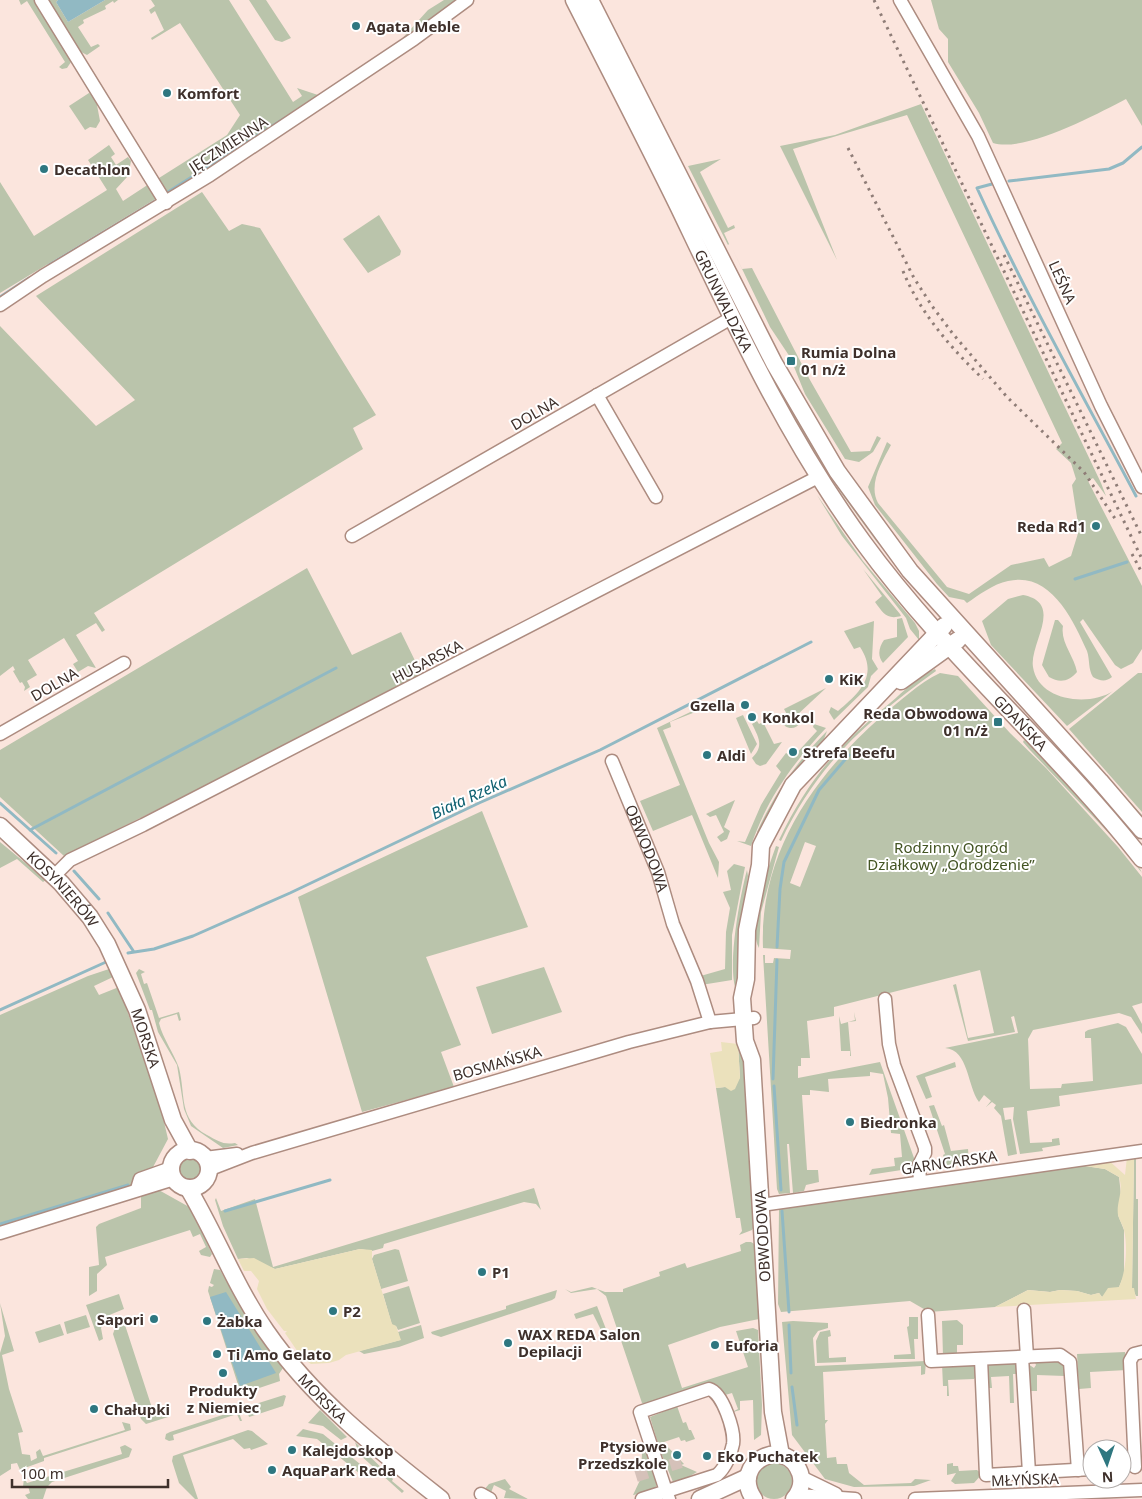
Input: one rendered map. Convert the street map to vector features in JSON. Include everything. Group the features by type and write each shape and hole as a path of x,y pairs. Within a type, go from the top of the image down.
{"main road":[{"name":"GRUNWALDZKA","path":"574,0 779,410 818,477 863,543 899,588"},
{"name":"GRUNWALDZKA","path":"590,0 766,347 810,429 857,502 910,571"},
{"name":"GDAŃSKA","path":"910,571 1142,830"},
{"name":"GDAŃSKA","path":"899,588 950,647 1081,788 1142,859"},
{"name":"OBWODOWA","path":"774,1455 762,1205 752,1060 745,1041 749,1018 742,998 746,979 747,930 751,901 760,866 761,846 774,817 793,785 952,618"},
{"name":"OBWODOWA","path":"872,702 950,647 965,633"},
{"name":"KOSYNIERÓW","path":"0,826 54,876 90,917 116,959"},
{"name":"MORSKA","path":"116,959 137,1010 206,1218 223,1256 248,1303 292,1364 356,1432 441,1499"},
{"path":"702,1498 752,1496 748,1477 755,1463 774,1455 790,1460 797,1467 801,1477 796,1497"},
{"path":"702,1498 748,1477"}],"street":[{"path":"41,0 166,203"},
{"name":"JĘCZMIENNA","path":"0,305 43,276 166,203 414,39 467,0"},
{"name":"LEŚNA","path":"900,0 954,91 978,136 1101,406 1142,487"},
{"name":"DOLNA","path":"352,536 733,317"},
{"path":"598,395 656,497"},
{"name":"HUSARSKA","path":"54,876 70,860 144,825 818,477"},
{"name":"DOLNA","path":"0,734 124,663"},
{"name":"OBWODOWA","path":"612,761 658,872 673,924 697,981 710,1022"},
{"path":"884,999 889,1044 894,1065 925,1153 919,1165 920,1182"},
{"name":"BOSMAŃSKA","path":"0,1233 189,1169 252,1153 629,1042 710,1022 749,1018"},
{"name":"GARNCARSKA","path":"762,1205 1142,1150"},
{"path":"1024,1310 1029,1473"},
{"path":"928,1315 931,1361 1060,1355 1070,1362 1078,1470"},
{"path":"1133,1467 1130,1361 1134,1354 1142,1352"},
{"path":"981,1359 986,1475 1082,1470"},
{"path":"642,1499 668,1495 716,1475 723,1469 733,1443 720,1397 713,1390 709,1389 640,1412 668,1495"},
{"path":"801,1477 840,1497"},
{"name":"MŁYŃSKA","path":"915,1499 1140,1491"},
{"path":"796,1497 856,1499"}],"green space":[{"path":"19,0 35,0 70,57 71,62 67,68 62,69 59,67 65,62 27,1 21,5"},
{"path":"48,0 58,0 56,2 68,22 105,0 118,0 105,6 106,9 83,20 84,23 78,27 91,47 98,44 100,46 87,55 79,51"},
{"path":"151,0 229,0 293,102 302,96 297,88 318,95 399,42 428,10 444,0 459,0 453,5 304,108 168,194 164,193 157,182 159,178 227,135 240,115 180,23 152,40 151,38 164,30 155,11 151,14 149,10 155,6"},
{"path":"249,0 266,0 291,38 282,42 275,40"},
{"path":"931,0 1142,0 1142,126 1126,99 1080,122 1041,137 1007,145 993,143 979,113 948,62 948,39 939,29"},
{"path":"89,93 92,94 99,104 97,105 100,121 96,128 90,127 85,130 69,106"},
{"path":"921,104 1101,483 1106,496 1093,478 1088,481 1142,586 1142,649 1133,663 1121,669 1115,665 1083,619 1080,622 1112,677 1107,680 1093,677 1090,671 1087,651 1075,625 1058,600 1048,590 1036,583 1023,580 1002,582 967,603 964,600 949,597 875,505 868,487 887,442 891,445 880,466 875,481 875,496 878,503 947,587 969,594 1011,565 1044,558 1049,567 1071,556 1079,530 1072,485 1076,479 1071,463 1056,449 1062,443 907,115 793,149 837,260 780,146 835,135"},
{"path":"109,145 115,154 111,157 116,165 128,157 131,161 128,176 116,189 123,201 149,184 157,198 0,293 0,182 34,236 107,190 88,160"},
{"path":"721,159 700,172 728,228 734,225 735,228 724,233 728,245 688,166"},
{"path":"202,192 229,231 242,224 260,228 376,415 353,428 363,449 94,613 105,630 102,632 96,623 76,635 96,668 88,666 78,672 73,664 78,661 64,638 28,660 37,675 27,681 30,687 24,691 25,687 22,682 20,683 13,671 15,670 13,666 0,676 0,326 96,426 135,400 36,296"},
{"path":"379,215 401,251 400,255 368,273 343,239"},
{"path":"752,268 810,380 851,452 870,451 877,436 881,438 873,452 859,462 845,459 805,394 790,357 770,327 742,269"},
{"path":"742,313 834,480 872,533 939,615 876,541 812,453 739,315"},
{"path":"817,495 863,561 915,623 919,631 919,640 910,629 906,618 842,536"},
{"path":"307,568 352,655 401,632 423,677 64,856 0,797 0,750"},
{"path":"863,569 901,616 892,617 886,615 880,609 875,602 882,596"},
{"path":"1023,595 1035,599 1042,606 1044,615 1033,658 1033,667 1037,678 1044,687 1054,694 1078,699 1091,699 1113,691 1067,726 991,645 982,621 1008,599"},
{"path":"902,618 908,637 883,663 879,654 881,646 884,640 897,637 897,619"},
{"path":"1055,620 1058,620 1063,626 1065,643 1077,672 1067,680 1056,680 1049,677 1042,665"},
{"path":"874,621 872,659 878,669 871,676 868,687 834,720 829,712 831,707 838,711 853,697 864,683 868,667 860,647 854,649 844,631"},
{"path":"994,652 1142,815 1142,821"},
{"path":"935,669 936,671 866,726 846,746 811,789 795,813 781,841 779,840 801,799 826,764 872,718 912,684"},
{"name":"Rodzinny Ogród Działkowy „Odrodzenie”","path":"940,673 958,676 1010,733 1046,768 1118,847 1142,877 1142,1003 1132,1006 1142,1024 1142,1034 1131,1017 1119,1013 1033,1030 1028,1039 1030,1089 1061,1088 1062,1084 1093,1081 1091,1038 1085,1038 1085,1032 1118,1023 1126,1027 1142,1054 1142,1084 1059,1096 1060,1106 1027,1111 1030,1143 1052,1142 1052,1139 1059,1138 1060,1145 1042,1148 1043,1151 1020,1154 1013,1119 1014,1107 1003,1108 1005,1120 1011,1119 1017,1154 1008,1156 1001,1116 994,1108 996,1105 992,1102 986,1107 991,1101 984,1095 979,1102 959,1055 953,1050 945,1048 1018,1033 1014,1016 1011,1017 1015,1032 968,1041 953,985 956,984 968,1038 994,1033 980,970 834,1007 834,1016 807,1021 810,1058 801,1058 801,1066 798,1066 798,1078 880,1062 914,1158 914,1164 908,1169 869,1175 872,1169 895,1166 894,1158 902,1157 900,1134 891,1133 888,1098 883,1074 870,1072 870,1076 828,1079 829,1092 810,1090 810,1095 802,1095 807,1170 818,1170 819,1182 806,1185 804,1191 793,1193 789,1144 787,1144 790,1193 779,1194 777,1189 763,955 765,955 765,963 773,963 774,958 790,959 791,950 763,948 764,913 770,880 781,848 796,819 814,790 835,764 857,739 882,716 910,693","holes":["805,842 816,846 800,887 790,883"]},
{"path":"1138,673 1142,673 1142,812 1069,729"},
{"path":"826,688 796,716 801,722 798,726 792,728 785,726 784,724 790,720 784,709"},
{"path":"707,704 708,707 670,722 671,727 663,730 709,843 719,862 718,878 692,815 653,831 640,801 680,785 657,728"},
{"path":"743,715 757,744 751,754 736,718"},
{"path":"757,721 759,724 763,722 774,744 782,742 766,764 760,766 752,758 759,746 752,724"},
{"path":"814,724 826,728 802,755 782,783 764,813 751,846 737,841 745,842 761,805 781,772 776,766 786,753 793,757 817,731 813,727"},
{"path":"827,731 824,739 803,764 763,834 757,832 771,804 788,778"},
{"path":"1024,740 1083,799 1137,863 1142,873 1119,844 1029,749 1023,742"},
{"path":"735,800 724,827 730,831 727,839 721,842 717,837 724,832 716,815 710,817 706,814"},
{"path":"482,811 528,927 426,957 461,1045 441,1052 454,1087 362,1112 298,897"},
{"path":"0,842 46,880 43,882 17,859 0,868"},
{"path":"776,846 779,847 761,912 759,948 755,927 757,913"},
{"path":"734,864 745,867 732,935 732,980 701,985 697,977 725,969 726,932 730,908 723,892 731,890 727,871"},
{"path":"747,870 748,876 738,937 739,992 737,992 734,982 733,951"},
{"path":"544,967 562,1012 492,1034 476,987"},
{"path":"109,969 113,977 94,986 99,995 119,987 161,1109 168,1139 152,1169 134,1187 0,1231 0,1015 88,976"},
{"path":"139,969 145,972 141,974 144,984 147,983 159,1018 179,1012 181,1020 179,1021 177,1014 161,1019 159,1023 179,1068 185,1106 191,1122 198,1129 218,1141 238,1145 223,1148 191,1126 184,1109 177,1065 158,1032 152,1010 150,1010 136,973"},
{"path":"839,1016 841,1024 848,1022 851,1056 850,1051 841,1051"},
{"path":"738,1044 743,1044 755,1224 752,1230 739,1235 742,1231 740,1218 736,1218 716,1088 725,1087 740,1078"},
{"path":"955,1062 956,1067 925,1077 932,1097 926,1099 916,1076"},
{"path":"934,1105 942,1126 944,1125 951,1151 968,1149 969,1162 947,1165 929,1106"},
{"path":"190,1158 198,1161 201,1169 198,1177 190,1180 182,1177 179,1169 182,1161"},
{"path":"1134,1158 1136,1158 1136,1199 1138,1199 1138,1296 1136,1296 1132,1288"},
{"path":"1078,1165 1105,1169 1119,1177 1121,1195 1118,1215 1124,1230 1124,1275 1119,1287 1102,1297 1099,1293 1091,1295 1077,1291 1060,1290 1050,1292 1028,1290 995,1307 929,1312 910,1301 781,1312 778,1304 779,1208"},
{"path":"534,1188 541,1210 536,1204 524,1202 384,1244 383,1248 372,1251 360,1249 275,1269 247,1258 238,1259 223,1226 215,1200 216,1198 221,1211 255,1199 273,1267"},
{"path":"157,1189 191,1208 212,1254 210,1257 201,1255 199,1251 206,1247 200,1234 193,1237 190,1230 105,1257 107,1265 97,1274 97,1291 89,1296 89,1267 99,1265 96,1227 99,1224 141,1208 141,1193"},
{"path":"746,1242 756,1245 761,1316 759,1319 720,1327 668,1345 682,1388 748,1367 736,1331 753,1328 758,1330 762,1405 761,1435 754,1440 753,1400 740,1401 740,1410 730,1413 738,1409 732,1393 725,1395 715,1386 646,1405 642,1403 606,1296 597,1289 571,1293 565,1289 571,1292 592,1287 605,1292 623,1292 623,1289 660,1276 659,1272 685,1263 687,1268 741,1251 740,1245"},
{"path":"395,1249 399,1250 408,1281 381,1289 372,1259 374,1255"},
{"path":"214,1269 220,1270 249,1320 283,1368 279,1374 280,1381 241,1394 208,1291 209,1286 212,1287 214,1285 210,1283"},
{"path":"409,1286 420,1323 398,1330 396,1326 392,1325 383,1294"},
{"path":"557,1290 555,1298 552,1300 441,1337 431,1332 506,1309 506,1306"},
{"path":"119,1294 124,1309 107,1316 101,1328 103,1339 99,1341 86,1305"},
{"path":"0,1303 14,1351 2,1355 9,1389 23,1432 18,1433 22,1454 30,1455 31,1461 37,1458 36,1452 40,1449 43,1456 125,1430 122,1422 130,1424 131,1430 44,1458 44,1461 20,1470 17,1463 11,1464 11,1469 0,1476 0,1353 5,1336"},
{"path":"597,1306 606,1329 601,1330 593,1314 576,1319 574,1314"},
{"path":"86,1315 90,1327 67,1334 64,1322"},
{"path":"909,1317 918,1317 918,1339 914,1339 915,1359 894,1359 894,1355 911,1354 907,1327 909,1326"},
{"path":"957,1320 963,1325 963,1345 957,1345 957,1355 943,1356 942,1321"},
{"path":"782,1322 828,1323 828,1328 818,1331 813,1338 815,1366 926,1361 925,1374 921,1375 921,1366 823,1372 825,1420 828,1420 825,1424 827,1458 836,1457 837,1464 847,1464 849,1473 864,1485 911,1483 915,1479 931,1480 914,1486 854,1487 825,1479 792,1435"},
{"path":"60,1324 64,1335 39,1343 35,1332"},
{"path":"125,1325 153,1411 165,1407 168,1417 146,1424 141,1419 113,1334 115,1328"},
{"path":"421,1325 424,1338 399,1347 364,1354 359,1351 400,1340 398,1332"},
{"path":"830,1330 831,1336 828,1337 829,1358 846,1357 846,1362 817,1363 816,1341 820,1332"},
{"path":"1125,1352 1127,1370 1090,1372 1091,1388 1079,1389 1077,1354"},
{"path":"1034,1360 1064,1361 1065,1376 1037,1375 1037,1391 1030,1391 1028,1364 1034,1368 1036,1365"},
{"path":"1016,1361 1021,1374 1013,1374 1014,1403 1010,1403 1009,1376 991,1377 992,1388 987,1388 986,1368 988,1364"},
{"path":"942,1364 976,1364 978,1374 974,1379 948,1380 949,1396 947,1396 947,1386 943,1386"},
{"path":"286,1396 283,1406 249,1417 246,1407"},
{"path":"677,1406 683,1423 686,1422 695,1439 686,1442 685,1440 681,1441 679,1437 658,1444 650,1417"},
{"path":"238,1410 242,1421 240,1421 237,1414 173,1435 174,1440 169,1441 165,1439 166,1434 170,1432"},
{"path":"320,1410 347,1437 341,1440 323,1426 308,1423"},
{"path":"303,1429 323,1434 360,1464 363,1469 359,1473 317,1439 296,1436"},
{"path":"248,1430 268,1444 251,1450 250,1448 244,1449 233,1439 183,1455 198,1499 195,1499 179,1483 172,1461 173,1456"},
{"path":"355,1442 393,1479 392,1481 404,1491 402,1493 359,1454"},
{"path":"125,1445 132,1449 129,1457 52,1482 47,1487 43,1499 28,1499 25,1495 30,1493 28,1486 23,1487 24,1478 27,1483 122,1454 120,1447"},
{"path":"667,1446 684,1464 681,1465 697,1472 685,1479 673,1482 659,1448"},
{"path":"646,1452 658,1482 652,1490 633,1495 641,1478 642,1453"},
{"path":"774,1463 781,1464 787,1468 791,1474 791,1488 787,1494 781,1498 774,1499 767,1498 761,1494 757,1488 756,1481 757,1474 761,1468 767,1464"},
{"path":"953,1463 953,1466 958,1466 959,1471 977,1470 982,1474 974,1483 955,1484 951,1481 956,1473 947,1475 947,1464"},
{"path":"505,1479 511,1487 509,1489 528,1499 504,1498 506,1491 494,1485 490,1495 483,1491 489,1484"}],"sand":[{"path":"721,1042 738,1044 740,1078 735,1089 731,1091 725,1087 716,1088 710,1053 722,1051"},
{"path":"1127,1157 1134,1158 1132,1288 1134,1288 1136,1299 995,1307 1028,1290 1050,1292 1060,1290 1077,1291 1091,1295 1099,1293 1102,1297 1108,1288 1119,1287 1125,1266 1126,1251 1124,1230 1118,1215 1121,1187 1119,1177 1105,1169 1078,1165 1107,1159 1125,1175"},
{"name":"P2","path":"360,1249 372,1250 372,1259 392,1324 396,1326 401,1340 346,1355 339,1360 329,1363 311,1364 302,1358 285,1333 287,1331 284,1331 267,1309 257,1289 259,1281 251,1271 244,1271 238,1259 254,1258 275,1269"}],"water":[{"path":"58,0 105,0 68,22 56,2"},
{"path":"226,1292 276,1373 240,1386 210,1297"}],"waterway":[{"path":"168,192 285,118"},
{"path":"1009,181 1109,169 1123,163 1142,147"},
{"path":"992,184 977,188 1034,305 1136,496"},
{"path":"49,265 157,200"},
{"path":"0,297 29,278"},
{"name":"Biała Rzeka","path":"1075,579 1127,562"},
{"name":"Biała Rzeka","path":"128,953 154,949 193,936 290,893 479,803 600,750 811,642"},
{"path":"30,830 336,668"},
{"path":"777,947 780,889 784,862 819,790 849,755"},
{"path":"0,803 56,853"},
{"path":"74,871 99,899"},
{"path":"108,913 134,952"},
{"path":"773,1079 777,960"},
{"name":"Biała Rzeka","path":"0,1010 106,962"},
{"path":"774,1086 781,1190"},
{"path":"225,1211 330,1180"},
{"path":"0,1224 128,1185"},
{"path":"782,1211 789,1312"},
{"path":"789,1325 791,1373"},
{"path":"792,1387 797,1425"}],"tunnel":[{"path":"636,1476 681,1462"}],"railway":[{"path":"874,0 1142,559"},
{"path":"848,148 914,278 932,306 953,334 1007,397 1084,472 1116,520"},
{"path":"1004,255 1142,537"},
{"path":"903,271 918,301 937,329 983,379"},
{"path":"1132,554 1141,571"}],"place":[{"name":"Agata Meble","path":"356,26"},
{"name":"Komfort","path":"167,93"},
{"name":"Decathlon","path":"44,169"},
{"name":"Rumia Dolna 01 n/ż","path":"791,361"},
{"name":"Reda Rd1","path":"1096,526"},
{"name":"KiK","path":"829,679"},
{"name":"Gzella","path":"745,705"},
{"name":"Konkol","path":"752,717"},
{"name":"Reda Obwodowa 01 n/ż","path":"998,722"},
{"name":"Strefa Beefu","path":"793,752"},
{"name":"Aldi","path":"707,755"},
{"name":"Biedronka","path":"850,1122"},
{"name":"P1","path":"482,1272"},
{"name":"P2","path":"333,1311"},
{"name":"Sapori","path":"154,1319"},
{"name":"Żabka","path":"207,1321"},
{"name":"WAX REDA Salon Depilacji","path":"508,1343"},
{"name":"Euforia","path":"715,1345"},
{"name":"Ti Amo Gelato","path":"217,1354"},
{"name":"Produkty z Niemiec","path":"223,1373"},
{"name":"Chałupki","path":"94,1409"},
{"name":"Kalejdoskop","path":"292,1450"},
{"name":"Ptysiowe Przedszkole","path":"677,1455"},
{"name":"Eko Puchatek","path":"707,1456"},
{"name":"AquaPark Reda","path":"272,1470"}]}
